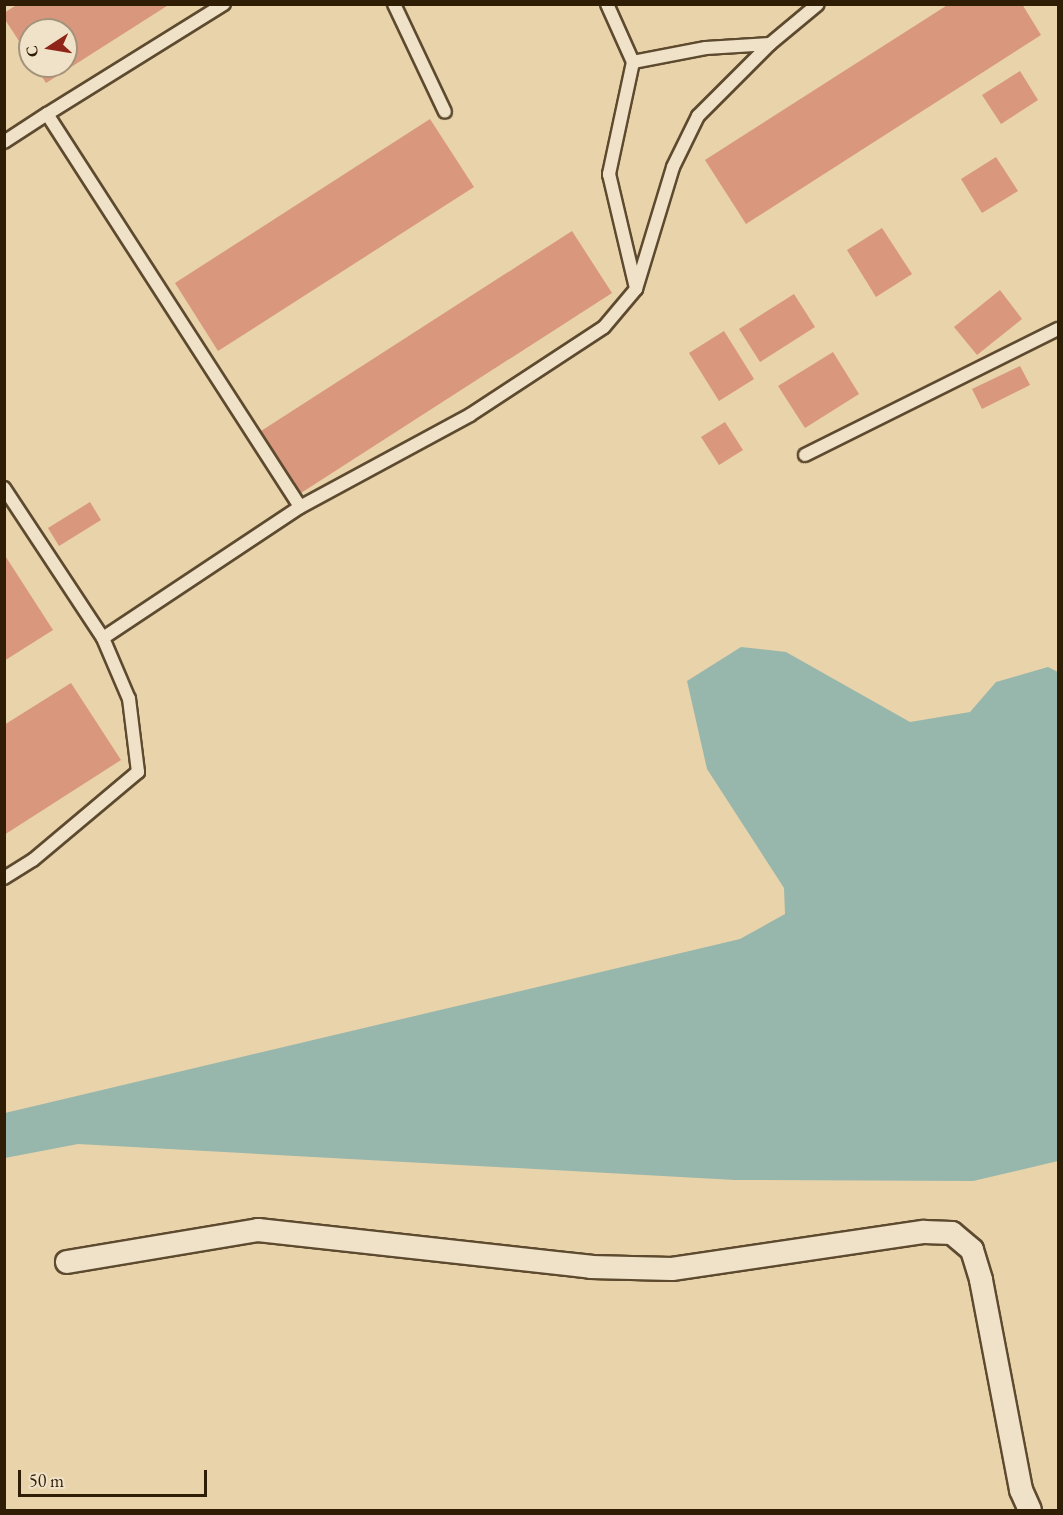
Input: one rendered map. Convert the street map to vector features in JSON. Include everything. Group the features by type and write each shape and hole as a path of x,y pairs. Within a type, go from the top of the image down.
{"street":[{"path":"67,1262 258,1230 591,1268 672,1269 924,1232 951,1233 972,1250 981,1280 1021,1490 1030,1510"}],"lane":[{"path":"4,142 224,4"},
{"path":"394,4 446,112"},
{"path":"607,4 633,62 609,174 636,289"},
{"path":"103,638 300,507 470,415 604,327 636,289 673,167 698,116 770,44 818,4"},
{"path":"633,62 706,48 770,44"},
{"path":"47,114 300,507"},
{"path":"805,455 1059,330"},
{"path":"4,488 103,638 129,699 138,772 33,860 4,878"}],"water":[{"path":"741,647 786,652 910,722 970,712 996,682 1048,667 1058,672 1058,1161 973,1181 735,1180 78,1144 5,1158 5,1113 740,939 785,914 784,888 707,769 687,681"}],"building":[{"path":"18,4 170,4 78,63 78,18 18,18 18,40 4,18 4,13"},
{"path":"949,4 1022,4 1041,35 746,224 705,160"},
{"path":"1020,71 1038,100 1001,124 982,95"},
{"path":"43,78 54,78 46,83"},
{"path":"430,119 474,187 218,351 175,283"},
{"path":"996,157 1018,191 982,213 961,179"},
{"path":"882,228 912,274 876,297 847,250"},
{"path":"572,231 612,293 301,493 261,431"},
{"path":"1000,290 1022,319 977,355 954,327"},
{"path":"794,294 815,327 760,362 739,329"},
{"path":"724,331 754,379 719,401 689,353"},
{"path":"833,352 859,394 805,428 778,386"},
{"path":"1020,366 1030,385 982,409 972,389"},
{"path":"725,422 743,450 719,465 701,437"},
{"path":"90,502 101,520 59,546 48,528"},
{"path":"4,554 53,630 4,661"},
{"path":"71,683 121,760 4,835 4,725"}]}
